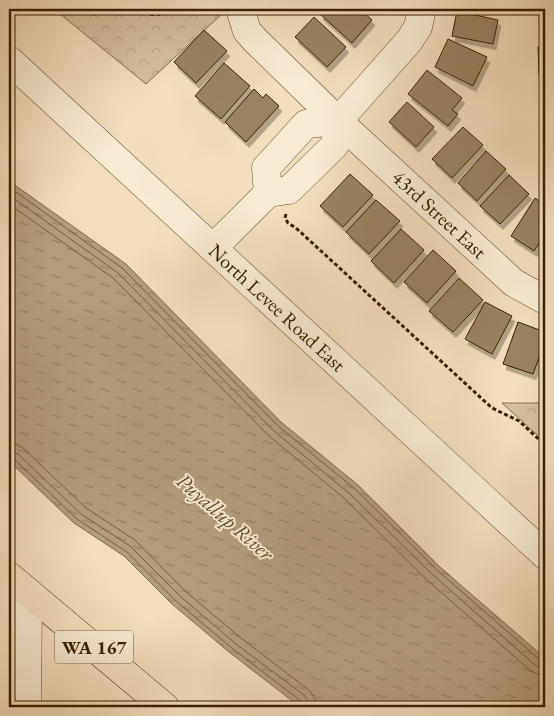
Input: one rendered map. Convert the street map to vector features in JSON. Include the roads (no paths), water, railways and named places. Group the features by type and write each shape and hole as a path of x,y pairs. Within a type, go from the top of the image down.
{"main road":[{"name":"WA 167","path":"18,584 165,707"}],"street":[{"name":"43rd Street East","path":"240,9 247,30 338,121 514,283 545,300"},
{"path":"213,248 277,202 266,168 306,124 338,121 409,41 418,27 422,9"},
{"name":"North Levee Road East","path":"9,60 545,555"},
{"path":"18,584 27,707"}],"water":[{"name":"Puyallup River","path":"9,181 126,264 281,422 358,485 440,567 545,658 545,707 300,707 229,652 172,604 124,556 74,523 9,461"}]}
